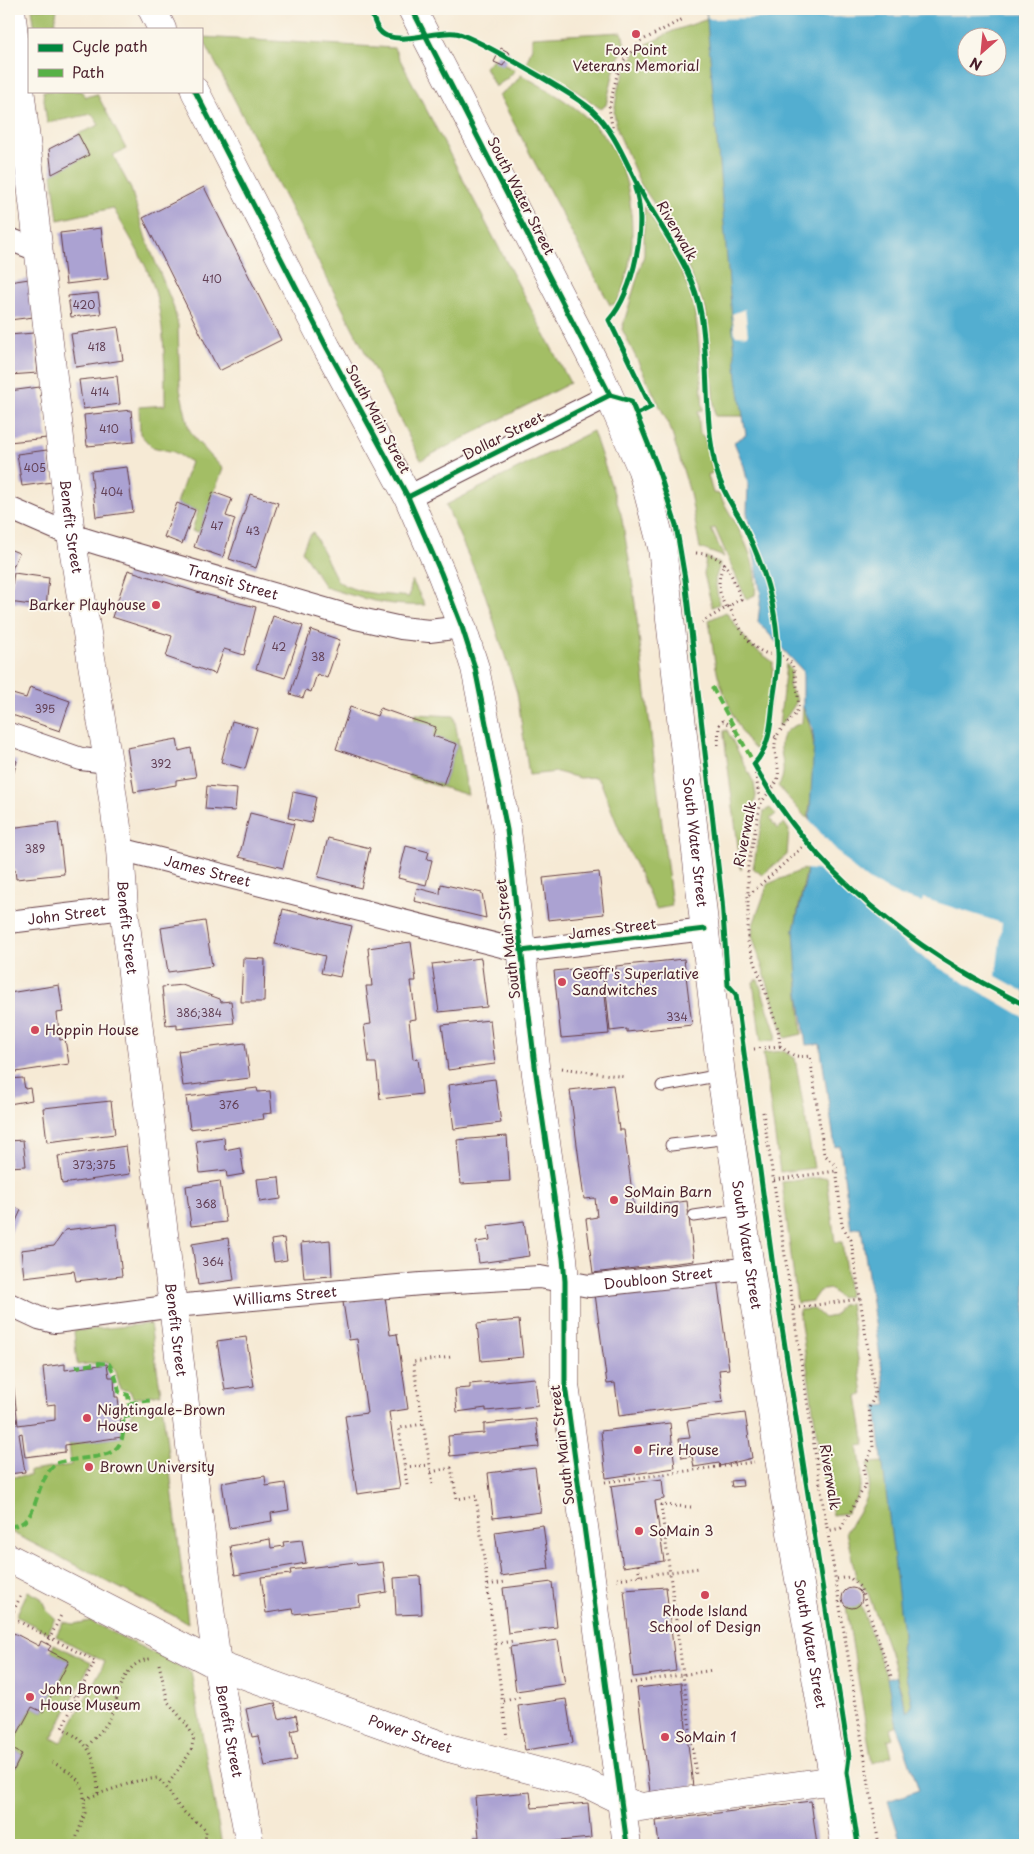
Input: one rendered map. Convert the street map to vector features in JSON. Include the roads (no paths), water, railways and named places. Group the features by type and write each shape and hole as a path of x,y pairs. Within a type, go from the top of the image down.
{"main road":[{"name":"Benefit Street","path":"11,9 71,535 108,762 120,849 124,908 218,1665 250,1845"},
{"path":"152,9 162,28"},
{"name":"South Water Street","path":"412,9 610,395 642,470 662,548 721,1075 752,1268 785,1498 845,1845"},
{"name":"South Main Street","path":"196,92 327,348 408,497 442,573 462,626 475,668 507,830 521,952 565,1282 565,1385 627,1845"},
{"name":"Power Street","path":"9,1558 218,1665 449,1748 589,1785 620,1800 641,1807 835,1780"}],"street":[{"path":"9,239 40,251"},
{"name":"Dollar Street","path":"408,497 610,395"},
{"name":"Transit Street","path":"9,508 71,535 363,619 401,628 429,630 462,626"},
{"path":"9,734 81,759 108,762"},
{"name":"James Street","path":"120,849 521,952 705,929"},
{"name":"John Street","path":"9,922 124,908"},
{"name":"Doubloon Street","path":"565,1282 589,1286 752,1268"},
{"name":"Williams Street","path":"9,1304 39,1318 55,1322 174,1306 421,1284 540,1277 565,1282"}],"lane":[{"path":"662,1086 721,1075"},
{"path":"671,1145 732,1138"},
{"path":"694,1216 742,1209"}],"water":[{"path":"706,9 1025,9 1025,1845 902,1845 888,1801 919,1790 897,1726 887,1679 896,1676 907,1712 912,1705 900,1648 903,1635 876,1407 887,1405 861,1227 851,1229 840,1146 835,1147 820,1044 806,1045 797,977 794,930 806,878 814,742 812,727 803,707 803,671 758,622 761,595 747,512 748,484 744,466 734,442 746,435 737,378"}],"place":[{"name":"Fox Point Veterans Memorial","path":"636,34"},
{"name":"Barker Playhouse","path":"156,605"},
{"name":"Geoff's Superlative Sandwitches","path":"562,982"},
{"name":"Hoppin House","path":"35,1030"},
{"name":"SoMain Barn Building","path":"614,1200"},
{"name":"Nightingale–Brown House","path":"87,1418"},
{"name":"Fire House","path":"638,1450"},
{"name":"Brown University","path":"89,1467"},
{"name":"SoMain 3","path":"639,1531"},
{"name":"Rhode Island School of Design","path":"705,1595"},
{"name":"John Brown House Museum","path":"30,1697"},
{"name":"SoMain 1","path":"665,1737"}]}
